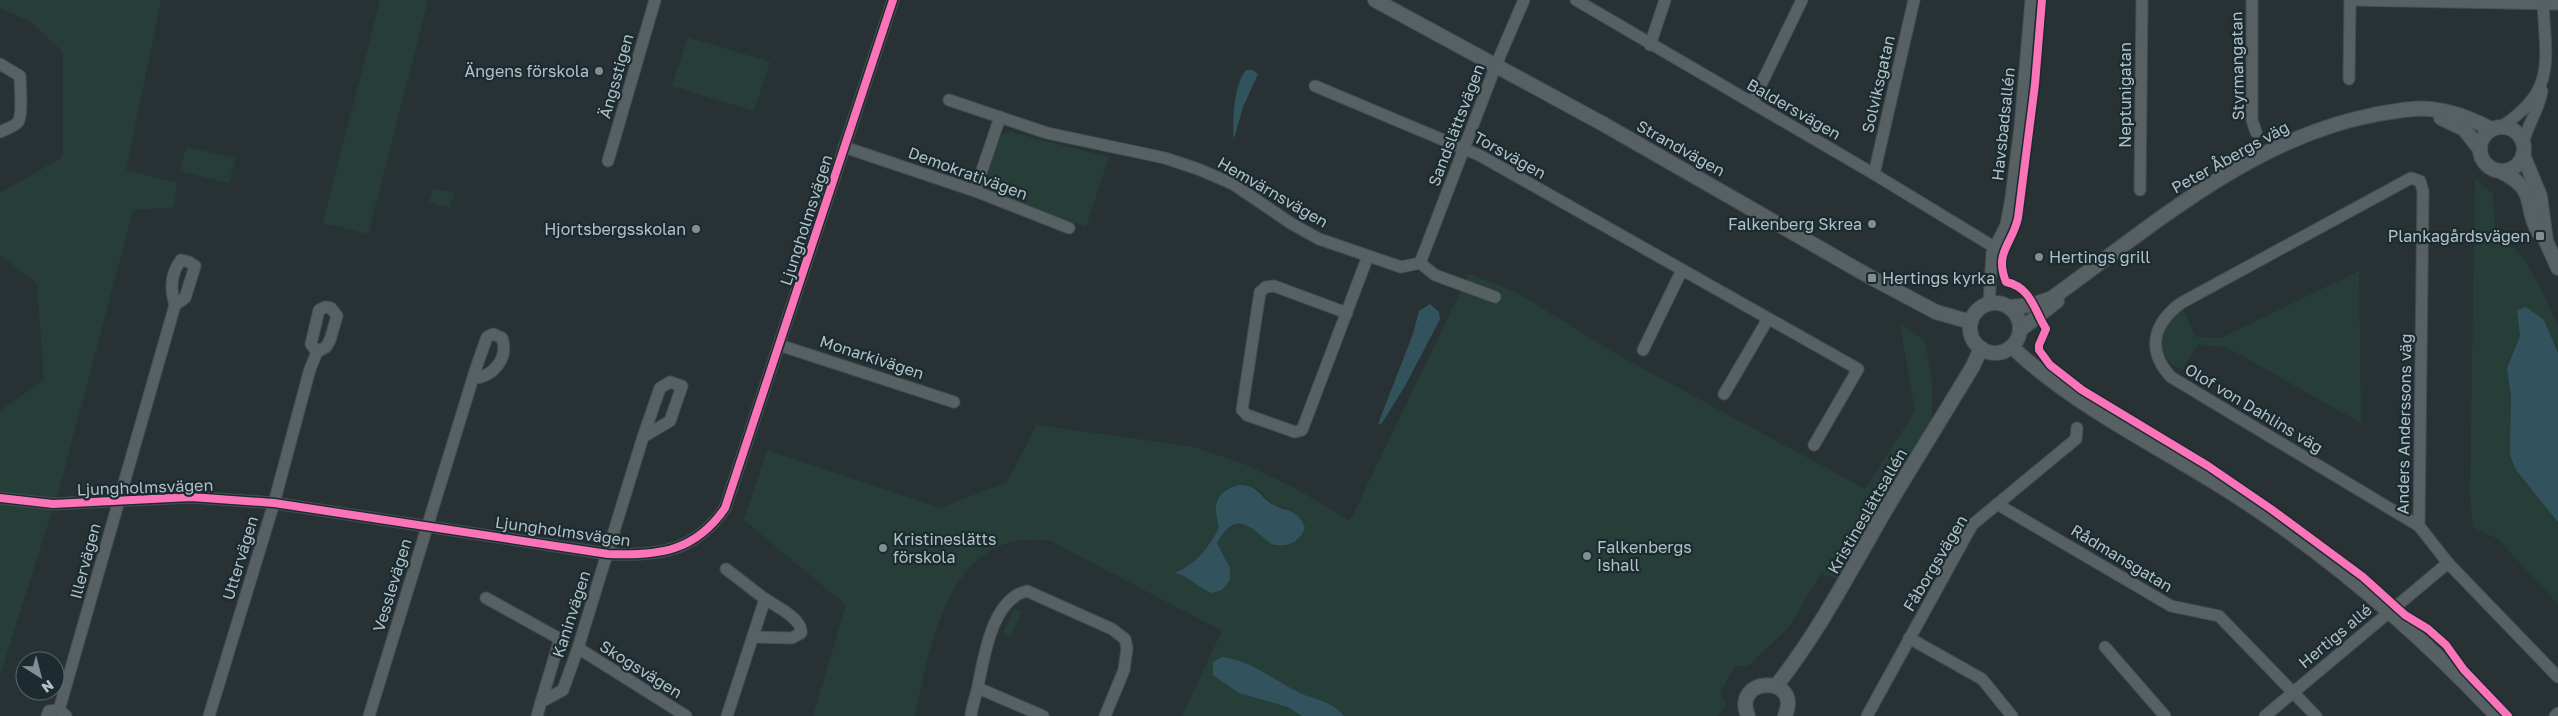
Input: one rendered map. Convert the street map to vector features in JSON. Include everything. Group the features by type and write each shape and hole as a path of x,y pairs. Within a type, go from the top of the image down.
{"street":[{"name":"Ängsstigen","path":"608,161 655,0"},
{"name":"Ljungholmsvägen","path":"0,498 53,504 191,496 274,503 608,554 638,555 668,551 695,539 711,527 725,508 779,345 850,149 893,0"},
{"name":"Strandvägen","path":"1376,0 1496,65 1872,278 1936,312 1971,322"},
{"name":"Sandslättsvägen","path":"1420,263 1466,149 1496,65 1524,0"},
{"name":"Baldersvägen","path":"1576,0 1650,45 1874,174 1994,247"},
{"path":"1650,45 1665,0"},
{"path":"1752,103 1802,0"},
{"name":"Solviksgatan","path":"1874,174 1914,0"},
{"name":"Havsbadsallén","path":"1989,304 1990,262 1994,247 2006,225 2011,198 2020,127 2031,0"},
{"name":"Neptunigatan","path":"2140,190 2142,0"},
{"name":"Styrmangatan","path":"2252,0 2252,120 2256,132"},
{"path":"2350,79 2350,0 2543,2 2558,4"},
{"path":"2500,171 2512,168 2523,150 2526,129 2540,104 2548,66 2543,2"},
{"path":"0,64 20,76 20,119 16,124 0,132"},
{"name":"Torsvägen","path":"1314,86 1466,149 1858,369 1814,446"},
{"path":"2479,148 2482,137 2522,112 2542,91"},
{"name":"Hemvärnsvägen","path":"949,100 1047,132 1165,158 1198,169 1233,184 1305,232 1401,267 1420,263"},
{"name":"Peter Åbergs väg","path":"2010,307 2032,305 2052,298 2194,195 2243,166 2322,129 2384,113 2428,109 2455,114 2496,128 2513,130 2523,150 2540,196 2546,241"},
{"name":"Peter Åbergs väg","path":"2020,330 2178,214 2234,180 2309,142 2361,125 2400,118 2431,116 2457,124 2472,137 2479,148 2485,164 2514,177 2526,190 2536,228 2546,241 2558,268"},
{"path":"975,191 1000,117"},
{"name":"Demokrativägen","path":"850,149 975,191 1069,228"},
{"name":"Anders Anderssons väg","path":"2417,179 2423,186 2419,526 2448,562 2558,678"},
{"name":"Olof von Dahlins väg","path":"2417,179 2404,181 2181,304 2163,319 2155,341 2161,364 2171,377 2419,526"},
{"path":"1347,313 1274,286 1266,287 1260,292 1242,410 1246,415 1295,432 1302,430 1347,313 1368,256"},
{"path":"1420,263 1434,275 1495,297"},
{"path":"1643,350 1682,270"},
{"path":"2000,303 2010,307 2019,318 2020,330 2018,339 2012,347 1996,353 1981,348 1971,335 1971,322 1976,312 1989,304 2000,303"},
{"name":"Illervägen","path":"47,716 49,710 63,713 175,305"},
{"path":"1724,394 1768,318"},
{"name":"Monarkivägen","path":"779,345 954,402"},
{"path":"2012,347 2052,382 2244,501 2289,532 2390,612 2452,669 2497,716"},
{"name":"Kristineslättsallén","path":"1776,686 1803,652 1831,608 1890,502 1973,366 1981,348"},
{"name":"Uttervägen","path":"209,716 274,503 310,369 317,352"},
{"name":"Vesslevägen","path":"369,716 474,378"},
{"name":"Kaninvägen","path":"541,702 563,690 578,648 643,437 660,388 670,382 682,386 670,421 643,437"},
{"name":"Fåborgsvägen","path":"1867,716 1972,525 2076,439 2078,428"},
{"name":"Rådmansgatan","path":"1997,504 2171,606 2219,616 2316,716"},
{"name":"Hertigs allé","path":"2265,716 2448,562"},
{"path":"726,569 801,627 801,634 792,638 754,636"},
{"path":"971,716 984,652 995,622 1017,595 1025,591 1032,592 1112,629 1125,639 1127,648 1124,670 1105,716"},
{"name":"Kaninvägen","path":"486,598 560,639 537,716"},
{"path":"726,716 765,599"},
{"path":"1909,638 1982,679 2012,716"},
{"path":"2105,647 2165,716"},
{"name":"Skogsvägen","path":"578,648 686,716"},
{"path":"1748,716 1746,705 1751,692 1761,685 1776,686 1787,698 1786,716"},
{"path":"978,688 1043,716"}],"green space":[{"path":"0,0 161,0 126,170 177,183 174,207 133,210 60,486 0,675 0,411 44,380 37,283 0,255 0,193 63,157 63,52 31,22 0,8"},
{"path":"380,0 428,0 368,234 323,223"},
{"path":"688,37 770,62 754,111 672,86"},
{"path":"1010,132 1109,157 1086,227 995,193 990,187 988,180 990,165 1001,135"},
{"path":"186,147 235,158 229,183 180,171"},
{"path":"2475,179 2493,194 2495,231 2522,256 2558,325 2558,353 2544,320 2520,336 2507,368 2511,397 2558,522 2558,604 2498,539 2473,527 2470,496"},
{"path":"433,188 454,193 450,208 429,202"},
{"path":"2359,271 2361,423 2228,348 2198,344 2182,370 2171,364 2161,349 2167,326 2182,308 2196,337 2221,338"},
{"path":"1469,274 1516,292 1618,355 1865,489 1915,411 1900,324 1925,341 1932,382 1932,427 1839,579 1821,574 1789,627 1748,666 1735,666 1720,693 1726,705 1717,716 1182,716 1222,631 1049,540 1020,540 988,552 969,569 954,590 942,614 933,640 915,716 813,716 846,605 744,520 767,450 940,508 1007,482 1037,425 1194,447 1244,464 1295,488 1350,521","holes":["1240,485 1257,489 1274,505 1286,508 1265,539 1259,532 1246,525 1233,526 1222,536 1217,543 1230,568 1212,593 1202,589 1176,572 1196,560 1219,528 1216,506 1220,495"]},
{"path":"1014,609 1022,612 1010,637 1003,633"}],"water":[{"path":"1246,70 1253,70 1258,74 1243,107 1234,139 1233,123 1236,93"},
{"path":"1430,304 1439,312 1440,319 1405,386 1382,423 1378,424 1413,334 1419,311"},
{"path":"2526,307 2544,320 2558,353 2558,522 2516,470 2510,455 2511,397 2507,368 2520,336 2517,310"},
{"path":"1240,485 1255,489 1267,501 1295,514 1299,517 1305,528 1296,541 1287,545 1277,545 1271,544 1244,524 1231,526 1217,543 1230,568 1230,580 1222,590 1212,593 1175,573 1189,565 1206,549 1219,528 1216,506 1220,495"},
{"path":"1222,657 1243,662 1300,693 1329,704 1344,716 1302,716 1288,707 1239,693 1213,675 1213,662"}],"cycle path":[{"path":"0,498 53,504 191,497 274,503 608,554 659,552 688,542 713,523 725,508 893,0"},
{"path":"2042,0 2035,84 2018,218 2005,249 2002,263 2006,282 2021,289 2026,294 2046,329 2039,345 2039,350 2050,365 2082,390 2208,466 2271,509 2363,577 2405,615 2428,629 2446,645 2464,670 2508,716"}],"place":[{"name":"Ängens förskola","path":"599,71"},
{"name":"Falkenberg Skrea","path":"1872,224"},
{"name":"Hjortsbergsskolan","path":"696,229"},
{"name":"Plankagårdsvägen","path":"2540,236"},
{"name":"Hertings grill","path":"2039,257"},
{"name":"Hertings kyrka","path":"1872,278"},
{"name":"Kristineslätts förskola","path":"883,548"},
{"name":"Falkenbergs Ishall","path":"1587,556"}]}
